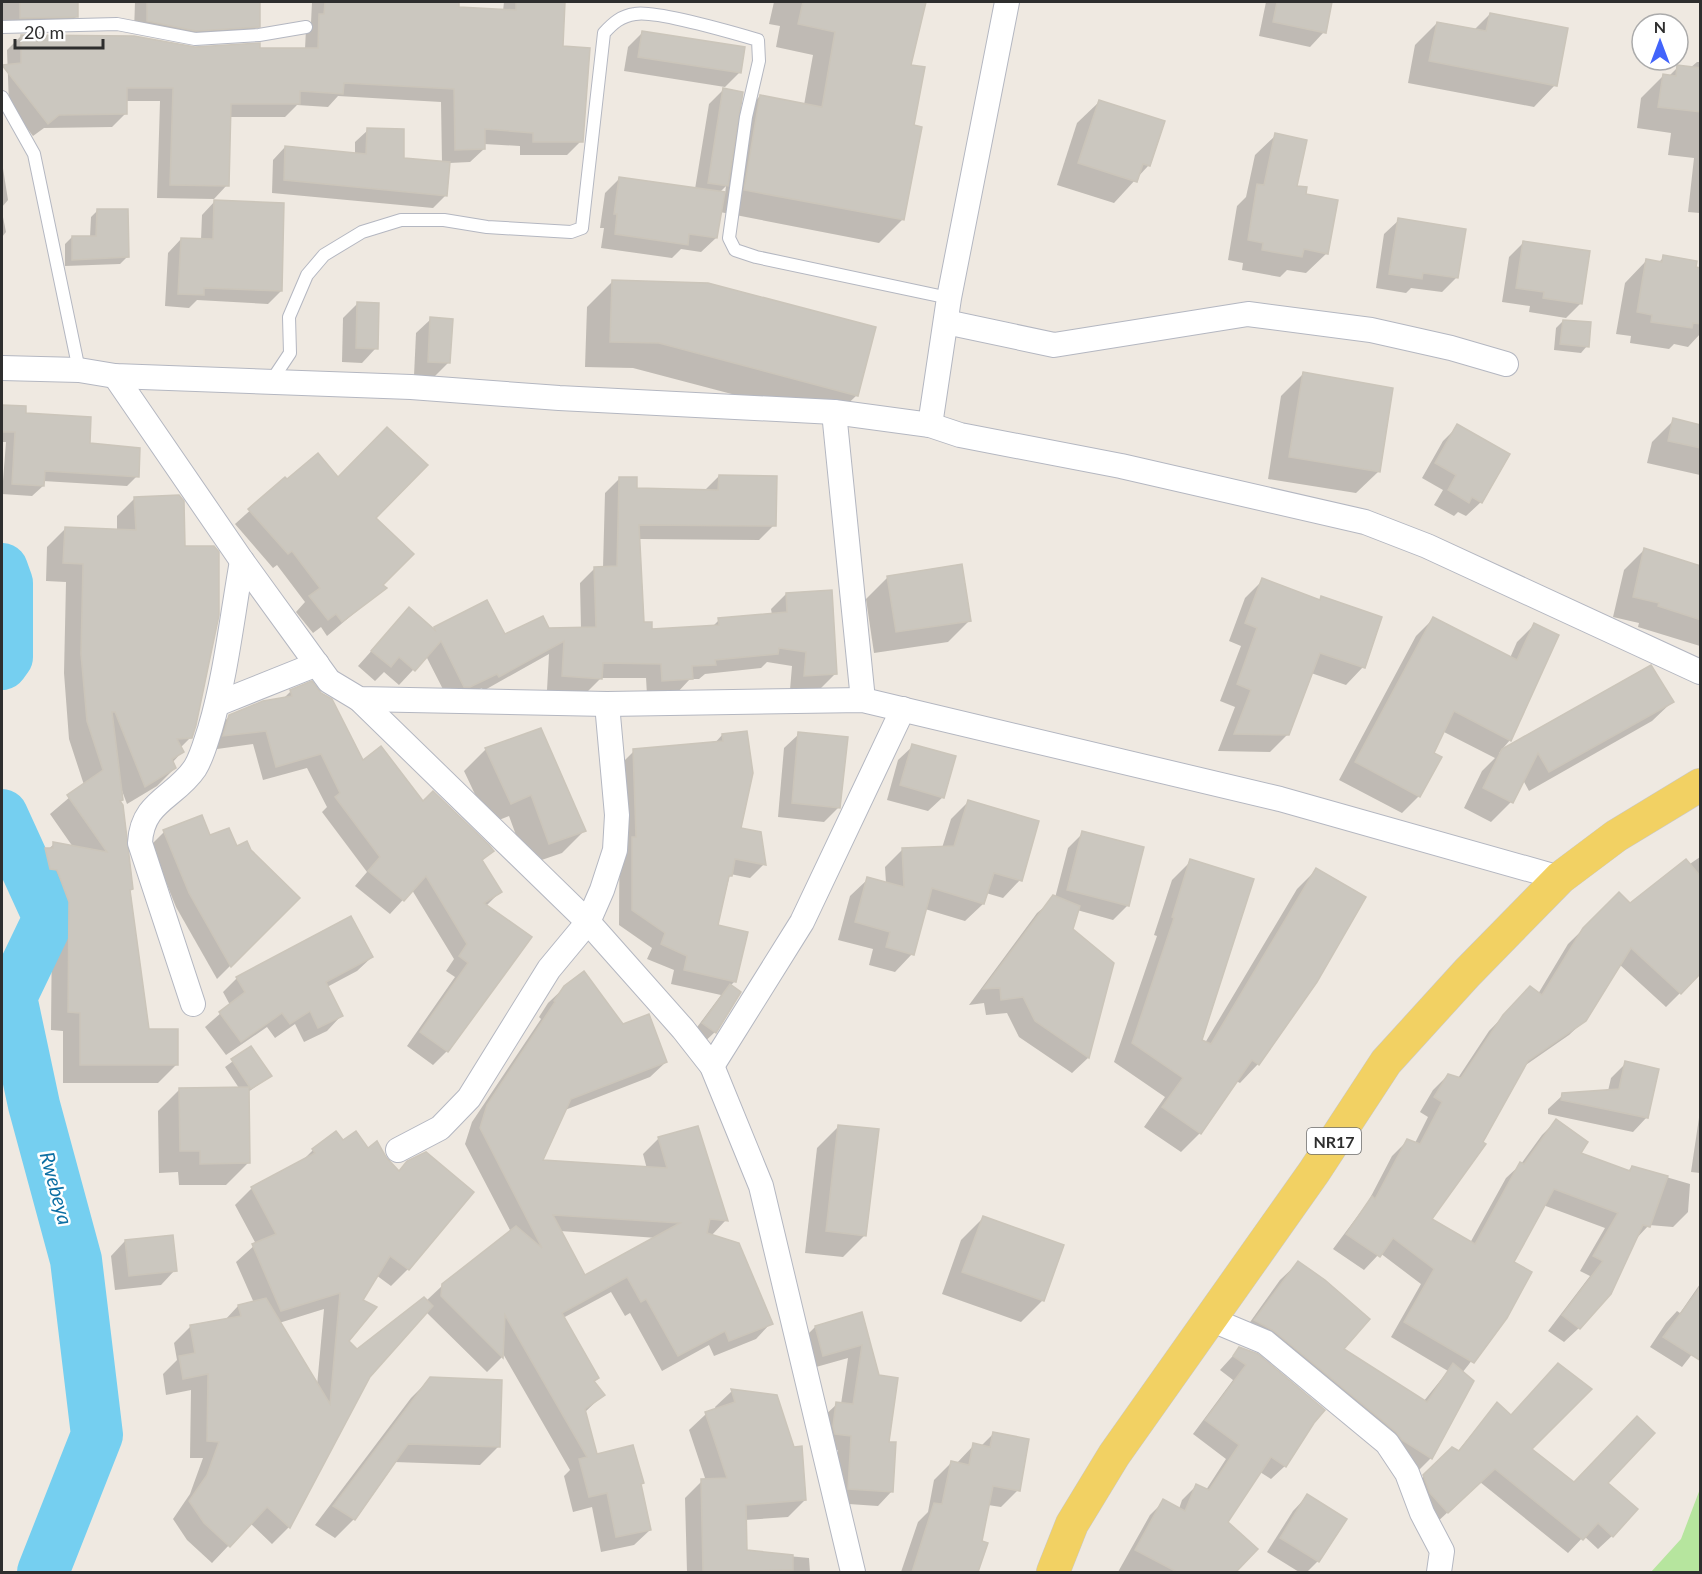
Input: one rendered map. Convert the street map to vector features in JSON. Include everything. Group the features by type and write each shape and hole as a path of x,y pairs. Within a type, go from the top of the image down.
{"main road":[{"name":"NR17","path":"1053,1572 1072,1524 1114,1455 1386,1062 1467,973 1560,878 1616,836 1701,785"}],"street":[{"path":"930,425 947,310 1007,2"},
{"path":"947,310 1054,345 1248,314 1371,330 1451,348 1506,364"},
{"path":"2,368 79,370 115,376 272,380 834,412 930,425 960,435 1121,466 1365,522 1427,546 1701,672"},
{"path":"115,376 242,561 329,681 359,699 588,922 683,1029 712,1066 761,1186 853,1572"},
{"path":"834,412 863,700"},
{"path":"193,1004 140,843 141,831 150,809 196,767 217,704 242,561"},
{"path":"217,704 317,664"},
{"path":"359,699 607,704 863,700 1280,799 1560,878"},
{"path":"398,1150 440,1128 470,1098 549,969 588,922 615,850 617,815 607,704"},
{"path":"712,1066 802,922 903,709"},
{"path":"1210,1319 1265,1342 1387,1443 1407,1473 1422,1513 1442,1551 1439,1572"}],"lane":[{"path":"272,380 290,353 289,317 307,274 324,255 362,232 400,220 444,220 487,227 571,232 582,228 604,33 616,20 636,13 758,40 759,61 746,117 729,238 735,250 947,310"},
{"path":"2,27 117,24 195,39 259,35 306,27"},
{"path":"2,97 34,154 79,370"}],"green space":[{"path":"1700,1489 1700,1572 1651,1572 1681,1539"}],"building":[{"path":"20,2 78,2 78,17 20,18"},
{"path":"147,2 260,2 260,27 196,31 147,21"},
{"path":"325,2 459,2 459,7 516,10 516,2 565,2 563,46 590,48 583,142 533,142 533,133 485,129 485,149 455,150 454,89 344,83 343,94 300,91 300,104 231,104 229,186 170,185 173,88 127,88 127,114 59,115 48,124 2,65 21,63 21,35 134,36 195,47 260,43 260,48 318,48 319,14 324,14"},
{"path":"803,2 926,2 911,65 925,67 914,125 922,127 904,220 744,190 760,95 822,107 835,32 798,24"},
{"path":"1277,2 1332,2 1326,33 1273,22"},
{"path":"1490,13 1568,28 1557,86 1429,61 1437,22 1486,31"},
{"path":"642,31 745,47 741,73 638,57"},
{"path":"1690,67 1701,68 1701,112 1658,107 1663,74 1676,76 1676,72 1690,72"},
{"path":"723,88 743,92 728,186 708,183"},
{"path":"1099,100 1165,121 1150,166 1143,164 1137,182 1078,163"},
{"path":"367,128 404,129 404,158 450,162 447,196 284,180 285,146 366,154"},
{"path":"1275,133 1307,140 1297,186 1307,187 1306,194 1338,200 1328,254 1304,249 1302,257 1262,250 1263,243 1248,240 1257,184 1264,185"},
{"path":"619,177 725,192 717,238 689,234 688,245 615,234 617,214 614,214"},
{"path":"214,200 284,203 282,291 204,288 204,295 178,294 181,238 213,239"},
{"path":"97,209 128,209 129,257 72,260 72,236 96,236"},
{"path":"1398,218 1466,229 1458,278 1423,273 1422,279 1389,274"},
{"path":"1523,241 1590,251 1582,304 1543,298 1544,292 1516,288"},
{"path":"1663,255 1697,261 1696,267 1701,268 1701,324 1693,323 1692,328 1651,322 1652,315 1637,312 1646,259 1662,262"},
{"path":"612,280 708,283 876,327 858,396 659,343 610,342"},
{"path":"357,302 379,303 378,349 356,348"},
{"path":"430,317 453,319 450,363 428,362"},
{"path":"1563,320 1591,322 1589,347 1560,344"},
{"path":"1303,372 1393,388 1380,472 1289,457"},
{"path":"2,405 26,406 26,413 91,417 90,443 140,448 139,477 45,471 44,486 12,484 15,432 2,432"},
{"path":"1673,418 1701,425 1701,448 1668,441"},
{"path":"1457,424 1510,454 1482,503 1472,497 1469,503 1448,490 1456,475 1435,463"},
{"path":"387,427 428,465 376,518 414,554 383,585 387,588 342,622 336,614 328,620 309,596 320,588 292,551 288,554 248,509 285,477 287,479 318,453 338,477"},
{"path":"719,475 777,476 776,526 639,525 644,622 652,622 652,629 719,625 718,618 787,612 786,593 832,590 837,674 804,676 806,652 779,648 778,654 715,660 716,665 692,666 693,679 662,681 661,664 603,663 602,679 562,676 564,641 499,677 497,674 470,687 464,687 441,641 415,671 399,657 391,667 371,651 409,607 435,630 434,627 487,600 505,634 543,616 549,628 596,627 594,567 617,566 619,477 637,477 637,488 718,490"},
{"path":"179,495 184,501 185,546 214,546 219,552 219,615 196,725 192,738 177,739 184,752 172,759 176,768 145,787 115,712 112,712 123,800 120,801 123,805 133,889 130,890 149,1029 178,1029 178,1065 80,1065 80,1013 68,1012 69,902 57,870 50,869 45,848 53,848 53,842 107,852 67,795 103,770 87,721 81,654 83,564 63,563 65,527 136,530 134,497"},
{"path":"1644,548 1701,566 1701,620 1658,606 1659,603 1633,597"},
{"path":"962,564 971,621 896,632 887,576"},
{"path":"1262,578 1320,600 1321,596 1382,617 1365,668 1320,653 1289,735 1234,734 1251,690 1237,684 1257,628 1245,623"},
{"path":"1433,617 1517,660 1534,623 1559,635 1511,741 1454,711 1434,753 1442,757 1420,797 1355,762"},
{"path":"1651,665 1674,702 1549,772 1538,753 1513,803 1483,788 1502,749"},
{"path":"312,681 321,693 332,699 363,760 381,746 423,801 433,791 489,845 494,851 482,860 502,892 484,903 532,937 448,1052 420,1032 468,963 459,956 467,944 426,876 404,901 368,871 380,857 335,797 340,793 321,754 276,767 266,731 223,736 229,715 263,701 292,696 290,690"},
{"path":"541,728 586,831 549,844 531,795 511,804 485,748"},
{"path":"747,731 753,773 741,828 761,832 766,865 735,859 732,876 729,876 718,925 748,932 736,982 684,970 687,956 661,944 665,933 632,910 632,837 636,837 633,749 723,741 722,734"},
{"path":"798,732 848,737 840,808 792,803"},
{"path":"912,744 956,756 944,798 900,785"},
{"path":"968,800 1039,821 1022,881 994,873 984,904 932,888 914,955 886,947 890,932 855,922 867,877 904,887 902,848 954,846"},
{"path":"202,815 210,835 229,828 237,846 247,841 251,850 300,898 231,967 189,893 163,830"},
{"path":"1082,831 1144,847 1129,906 1067,890"},
{"path":"1190,859 1254,879 1202,1040 1211,1044 1316,868 1366,897 1317,982 1259,1065 1252,1060 1201,1134 1162,1107 1183,1078 1132,1043 1174,918 1172,917"},
{"path":"1686,859 1701,877 1701,973 1681,994 1631,948 1586,1021 1528,1061 1483,1142 1486,1144 1432,1219 1475,1244 1520,1162 1524,1164 1556,1119 1588,1142 1581,1153 1630,1171 1632,1166 1668,1176 1650,1227 1643,1225 1611,1294 1580,1329 1562,1315 1603,1261 1593,1256 1618,1213 1554,1189 1514,1262 1532,1272 1507,1318 1474,1363 1404,1322 1434,1269 1393,1238 1380,1257 1346,1234 1372,1196 1375,1199 1407,1139 1420,1144 1442,1102 1434,1097 1448,1074 1461,1078 1503,1015 1530,986 1542,995 1583,928 1619,892 1630,903"},
{"path":"1053,895 1080,906 1073,929 1114,963 1089,1058 1035,1021 1023,997 1001,1000 1000,988 983,989"},
{"path":"351,916 373,957 326,982 343,1016 318,1028 310,1011 290,1024 282,1013 241,1042 219,1012 245,992 236,977"},
{"path":"584,971 623,1024 649,1014 667,1062 571,1099 543,1160 667,1168 658,1137 698,1126 728,1221 710,1219 707,1233 739,1243 773,1324 729,1341 725,1331 678,1356 646,1299 641,1302 627,1277 562,1313 599,1378 594,1381 605,1395 585,1409 597,1454 633,1445 644,1483 641,1484 651,1530 616,1537 607,1493 589,1497 579,1459 587,1457 505,1315 503,1358 441,1296 442,1284 516,1226 542,1248 480,1128 487,1105 564,986","holes":["553,1215 680,1223 585,1275"]},
{"path":"730,984 741,992 716,1033 702,1023"},
{"path":"251,1046 272,1076 251,1089 231,1059"},
{"path":"1625,1061 1659,1069 1648,1118 1561,1100 1562,1093 1619,1089"},
{"path":"249,1087 250,1163 200,1164 200,1151 180,1151 179,1088"},
{"path":"838,1125 879,1129 866,1236 826,1231"},
{"path":"336,1131 343,1140 356,1131 368,1148 377,1141 386,1157 399,1171 407,1161 426,1152 474,1192 409,1270 390,1256 363,1300 377,1307 349,1341 357,1349 424,1297 433,1306 370,1377 290,1528 267,1507 230,1547 204,1523 189,1501 207,1475 219,1442 207,1441 208,1374 183,1379 179,1356 195,1353 190,1325 241,1316 238,1305 266,1298 330,1404 340,1293 281,1311 252,1244 276,1234 251,1187 315,1153 312,1149"},
{"path":"983,1216 1064,1245 1044,1301 962,1272"},
{"path":"173,1235 177,1271 129,1276 125,1240"},
{"path":"1298,1261 1325,1280 1370,1319 1344,1349 1427,1402 1453,1363 1474,1381 1432,1459 1402,1440 1396,1432 1274,1331 1254,1320"},
{"path":"1701,1286 1701,1361 1663,1337"},
{"path":"862,1312 879,1375 898,1378 889,1442 896,1442 893,1492 848,1489 851,1436 835,1434 833,1426 836,1402 853,1404 862,1345 823,1356 815,1326"},
{"path":"1239,1347 1258,1354 1325,1410 1286,1467 1271,1457 1228,1522 1258,1549 1236,1572 1177,1572 1135,1550 1163,1499 1185,1511 1196,1484 1209,1490 1239,1445 1205,1420 1246,1365 1233,1356"},
{"path":"1558,1363 1592,1389 1532,1449 1574,1482 1637,1416 1655,1433 1608,1483 1638,1509 1613,1537 1598,1523 1583,1540 1495,1469 1448,1513 1430,1493 1423,1475 1452,1447 1459,1451 1497,1402 1511,1415"},
{"path":"430,1377 502,1380 500,1447 408,1444 355,1520 333,1506"},
{"path":"731,1389 777,1395 794,1447 802,1446 806,1500 746,1505 747,1550 793,1555 793,1570 703,1572 701,1479 727,1478 705,1412 735,1402"},
{"path":"993,1432 1029,1439 1020,1491 993,1486 982,1541 988,1543 978,1572 912,1572 934,1503 942,1504 951,1461 969,1465 973,1443 990,1447"},
{"path":"1307,1494 1347,1519 1319,1562 1280,1538"}],"waterway":[{"name":"Rwebeya","path":"2,569 7,583 7,657 2,664"},
{"name":"Rwebeya","path":"2,815 49,918 11,997 34,1105 76,1260 97,1435 43,1572"}]}
